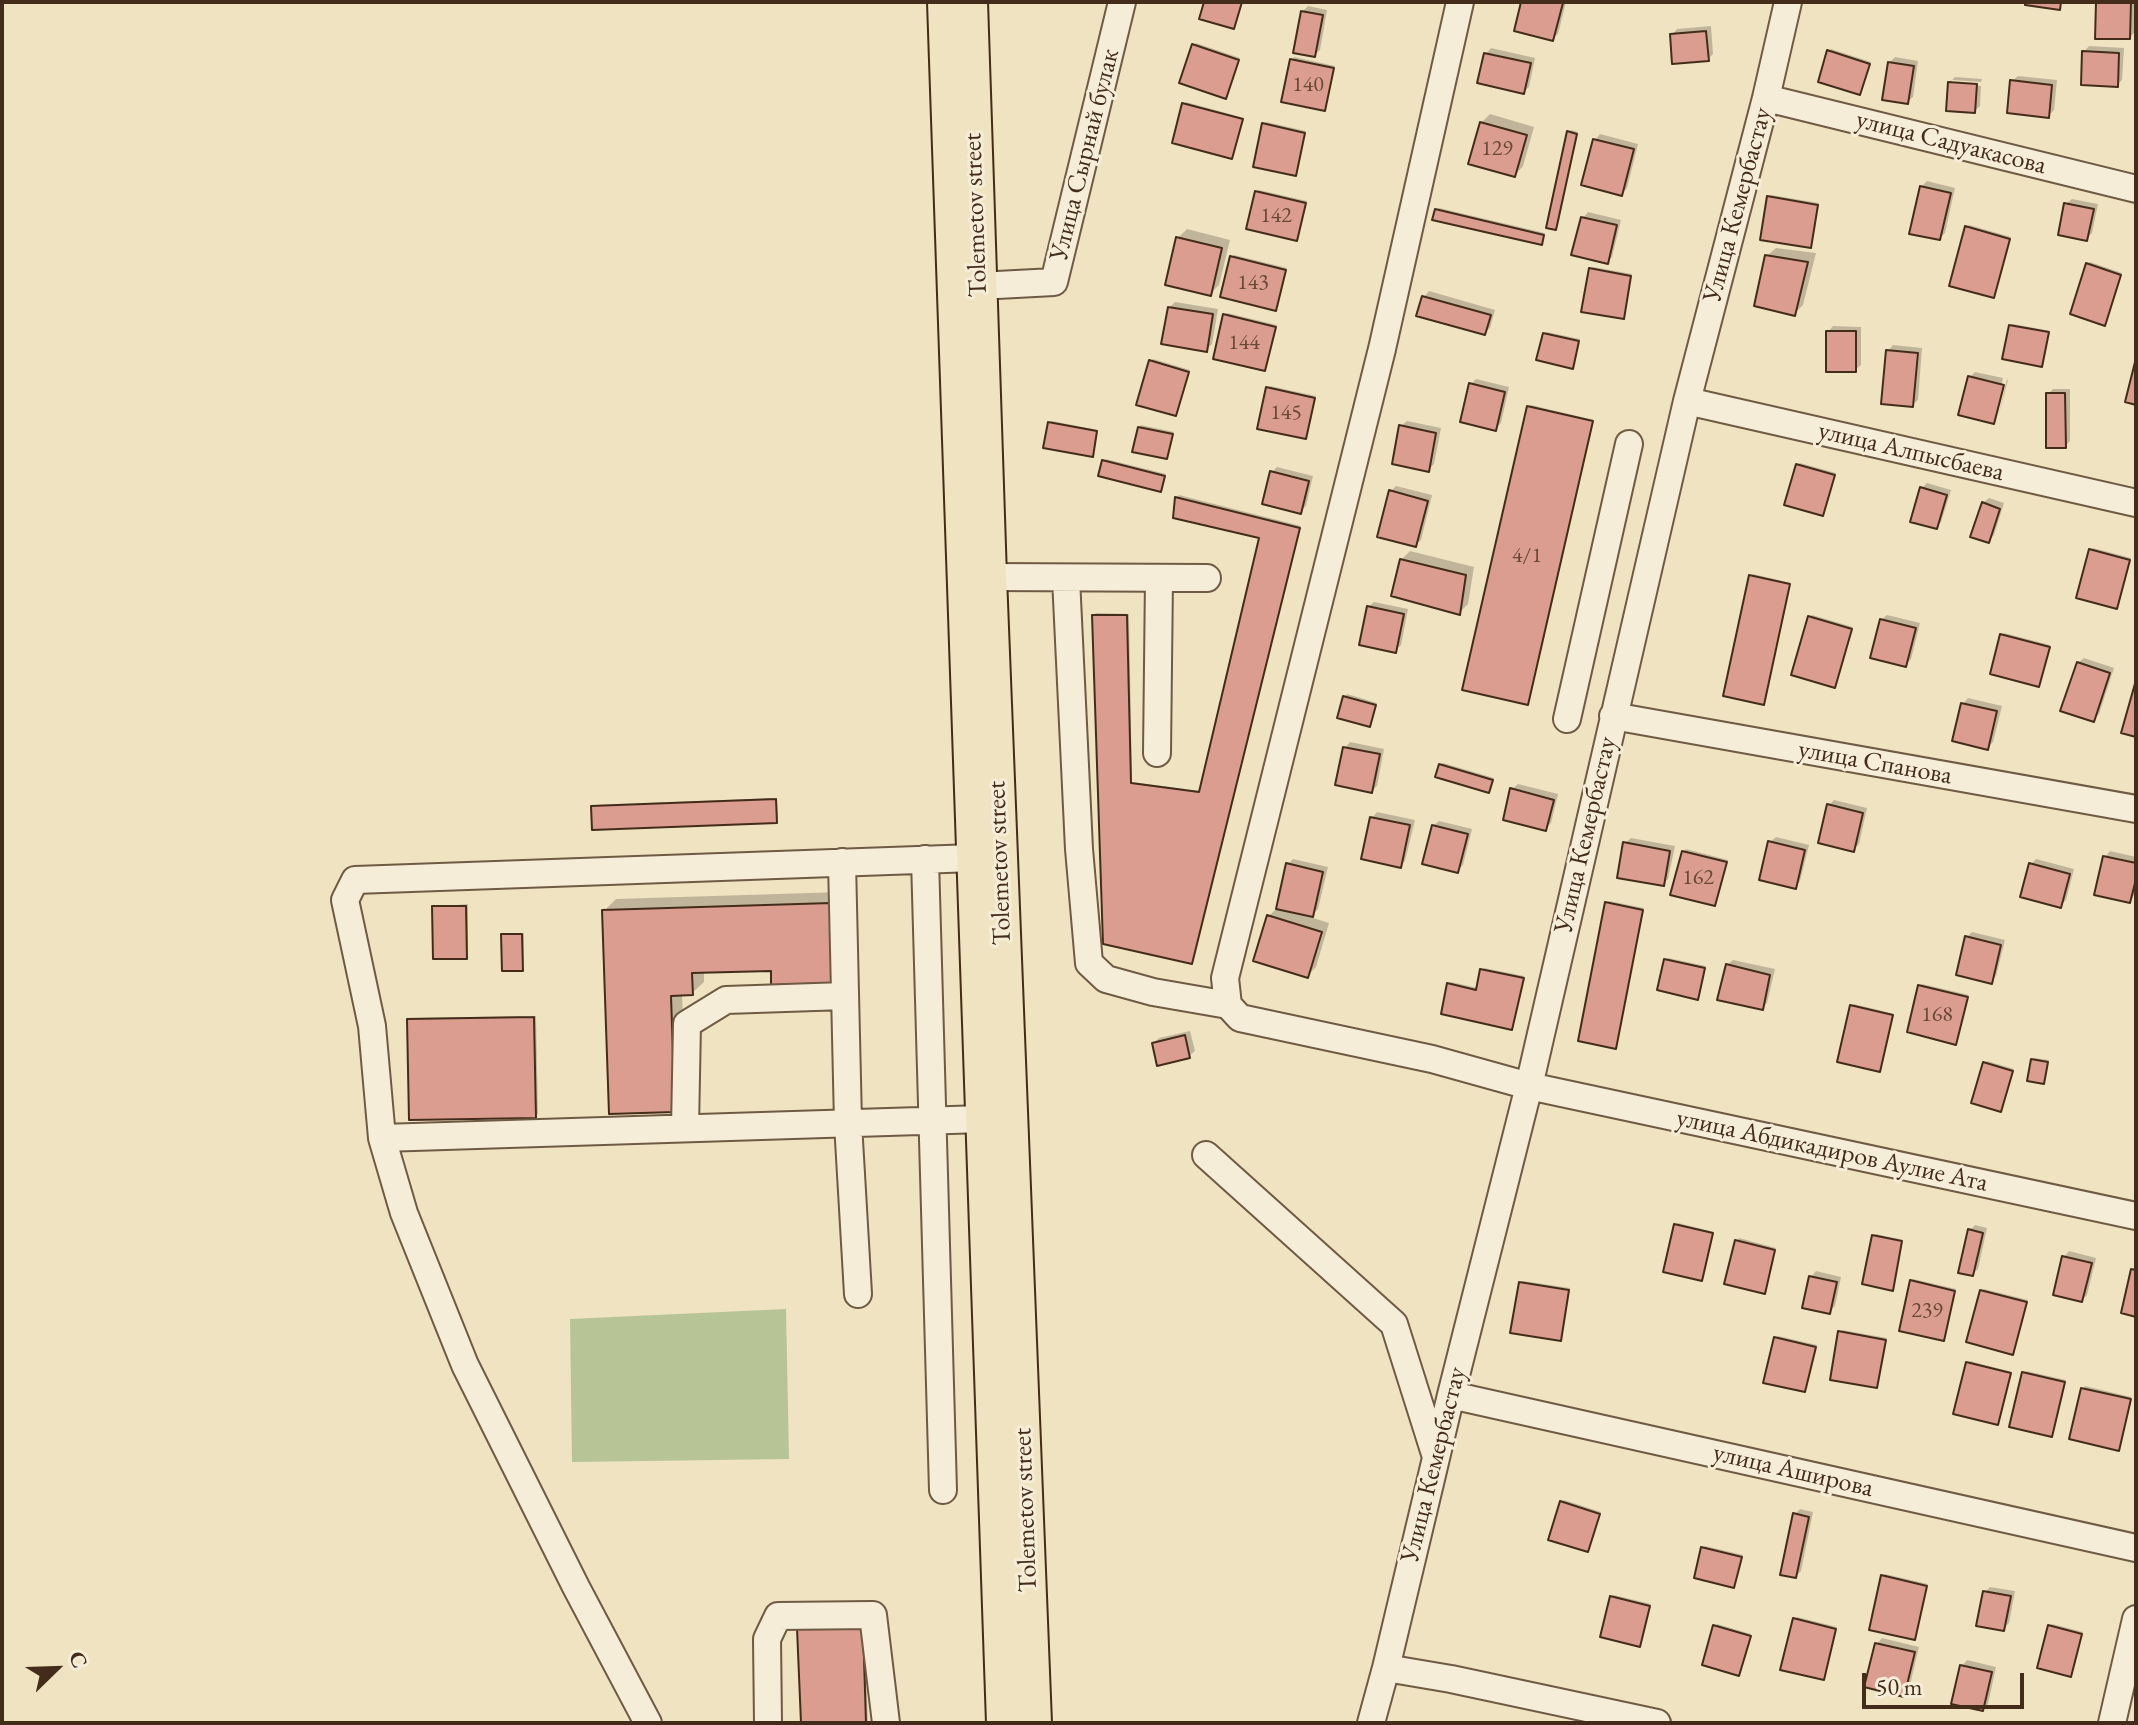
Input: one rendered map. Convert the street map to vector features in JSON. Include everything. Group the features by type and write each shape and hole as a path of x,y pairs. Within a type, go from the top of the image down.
{"main road":[{"name":"Tolemetov street","path":"945,2 1004,1723"},
{"name":"Tolemetov street","path":"970,2 978,286 1034,1723"}],"street":[{"name":"Улица Сырнай булак","path":"978,286 1054,282 1122,2"},
{"path":"1228,1005 1225,978 1382,349 1460,2"},
{"name":"Улица Кемербастау","path":"1371,1723 1529,1086 1687,401 1788,2"},
{"name":"улица Садуакасова","path":"1766,98 2136,189"},
{"name":"улица Алпысбаева","path":"1687,401 2136,503"},
{"path":"1567,719 1629,444"},
{"path":"1616,504 1661,514"},
{"path":"989,577 1207,578"},
{"name":"улица Абдикадиров Аулие Ата","path":"1066,578 1079,849 1089,963 1106,979 1153,992 1228,1005 1240,1018 1432,1059 1529,1086 2136,1216"},
{"path":"1157,753 1159,578"},
{"path":"1590,620 1633,630"},
{"name":"улица Спанова","path":"1613,716 2136,809"},
{"path":"648,1723 465,1365 404,1213 382,1138 372,1026 345,900 355,880 974,858"},
{"path":"925,859 943,1490"},
{"path":"842,862 848,1123 858,1294"},
{"path":"685,1128 687,1024 726,1000 845,996"},
{"path":"382,1138 983,1119"},
{"path":"1206,1155 1394,1324 1436,1457"},
{"name":"улица Аширова","path":"1451,1395 2136,1548"},
{"path":"768,1723 767,1639 778,1616 857,1615 873,1615 886,1723"},
{"path":"2112,1723 2136,1619"},
{"path":"1386,1668 1657,1723"}],"green space":[{"path":"786,1309 789,1459 572,1462 570,1319"}],"building":[{"path":"1204,2 1242,2 1234,29 1199,19"},
{"path":"1521,2 1563,3 1553,41 1514,31"},
{"path":"2025,2 2061,2 2060,10 2025,5"},
{"path":"2096,2 2131,2 2130,39 2095,39"},
{"path":"1301,11 1323,15 1315,57 1293,53"},
{"path":"1706,31 1709,61 1672,64 1670,34"},
{"path":"1192,44 1239,60 1226,99 1179,83"},
{"path":"1827,50 1870,64 1860,95 1818,82"},
{"path":"2082,51 2119,53 2118,87 2081,85"},
{"path":"1484,53 1531,63 1524,94 1477,83"},
{"path":"1290,59 1334,68 1325,111 1281,102"},
{"path":"1888,62 1914,66 1908,104 1882,100"},
{"path":"2010,80 2052,85 2049,118 2007,113"},
{"path":"1948,82 1977,84 1975,113 1946,111"},
{"path":"1182,103 1243,119 1232,159 1172,143"},
{"path":"1480,122 1527,135 1515,177 1468,164"},
{"path":"1262,123 1305,133 1296,176 1253,167"},
{"path":"1567,131 1577,134 1556,230 1546,228"},
{"path":"1593,139 1634,149 1622,196 1581,185"},
{"path":"1920,186 1951,193 1940,240 1909,234"},
{"path":"1255,191 1306,203 1297,241 1246,229"},
{"path":"1767,196 1818,205 1811,248 1760,240"},
{"path":"2064,203 2094,209 2087,241 2058,235"},
{"path":"1435,209 1544,235 1542,245 1432,220"},
{"path":"1581,217 1617,225 1608,264 1571,255"},
{"path":"1965,226 2010,239 1994,298 1949,286"},
{"path":"1176,237 1222,248 1211,296 1165,285"},
{"path":"1765,255 1808,262 1795,316 1754,306"},
{"path":"1230,256 1286,270 1276,311 1220,297"},
{"path":"2086,263 2121,275 2105,326 2070,314"},
{"path":"1589,268 1631,276 1624,319 1581,312"},
{"path":"1422,296 1491,315 1485,335 1416,316"},
{"path":"1168,307 1213,314 1207,352 1161,344"},
{"path":"1223,314 1276,327 1265,371 1213,359"},
{"path":"2009,325 2049,332 2042,367 2002,359"},
{"path":"1826,331 1856,331 1856,372 1826,372"},
{"path":"1543,333 1579,341 1573,369 1536,360"},
{"path":"1886,350 1918,353 1913,407 1881,404"},
{"path":"2136,358 2136,405 2125,402"},
{"path":"1149,360 1189,372 1176,416 1136,405"},
{"path":"1968,376 2004,385 1994,424 1958,415"},
{"path":"1469,383 1505,392 1496,431 1460,422"},
{"path":"1266,387 1315,398 1306,439 1257,429"},
{"path":"2046,393 2065,393 2066,448 2046,448"},
{"path":"1527,406 1593,421 1528,705 1462,690"},
{"path":"1048,422 1097,431 1093,457 1043,448"},
{"path":"1399,425 1436,433 1429,472 1392,464"},
{"path":"1138,427 1173,434 1167,459 1132,452"},
{"path":"1102,460 1165,476 1161,492 1098,476"},
{"path":"1796,464 1835,475 1823,516 1784,505"},
{"path":"1270,471 1309,481 1301,514 1262,504"},
{"path":"1920,487 1947,495 1937,529 1910,522"},
{"path":"1389,490 1428,501 1416,547 1377,537"},
{"path":"1175,497 1300,528 1192,964 1103,944 1092,615 1127,615 1131,783 1199,792 1259,538 1173,518"},
{"path":"1982,502 2000,509 1989,543 1970,537"},
{"path":"2089,549 2130,560 2117,609 2076,598"},
{"path":"1400,559 1466,575 1460,615 1391,596"},
{"path":"1749,575 1790,584 1764,705 1723,696"},
{"path":"1367,606 1404,614 1396,653 1359,645"},
{"path":"1808,616 1852,629 1835,688 1791,675"},
{"path":"1880,619 1916,628 1906,667 1870,658"},
{"path":"2000,634 2050,647 2039,687 1990,674"},
{"path":"2077,662 2110,673 2094,722 2060,711"},
{"path":"2136,680 2136,737 2121,733"},
{"path":"1343,696 1376,705 1370,727 1337,718"},
{"path":"1961,703 1997,711 1988,750 1952,741"},
{"path":"1343,747 1380,754 1372,793 1335,785"},
{"path":"1439,764 1493,780 1489,793 1435,777"},
{"path":"1510,788 1554,800 1546,831 1503,820"},
{"path":"776,799 777,823 592,830 591,806"},
{"path":"1827,804 1863,813 1854,852 1818,843"},
{"path":"1370,817 1410,825 1401,868 1361,859"},
{"path":"1432,825 1468,834 1458,873 1422,864"},
{"path":"1768,841 1805,850 1796,889 1759,880"},
{"path":"1623,842 1670,851 1664,886 1617,878"},
{"path":"1682,851 1727,862 1715,906 1670,895"},
{"path":"2103,856 2136,863 2130,903 2094,895"},
{"path":"1286,863 1323,872 1313,917 1276,909"},
{"path":"2029,863 2070,874 2061,908 2020,897"},
{"path":"1605,902 1643,910 1616,1049 1578,1041"},
{"path":"831,903 833,983 771,985 771,971 692,973 693,995 671,996 675,1112 609,1114 602,910"},
{"path":"432,906 466,906 467,959 433,959"},
{"path":"1267,915 1322,932 1308,978 1253,961"},
{"path":"501,934 522,934 523,971 502,971"},
{"path":"1965,936 2001,945 1992,984 1956,975"},
{"path":"1664,959 1705,968 1698,1000 1657,990"},
{"path":"1726,964 1770,975 1763,1010 1717,1000"},
{"path":"1480,969 1524,978 1512,1030 1441,1014 1447,983 1476,990"},
{"path":"1918,985 1968,997 1956,1045 1907,1032"},
{"path":"1850,1005 1893,1015 1880,1072 1837,1062"},
{"path":"534,1017 536,1118 409,1120 407,1019"},
{"path":"1185,1035 1190,1058 1157,1066 1152,1043"},
{"path":"2031,1059 2048,1062 2044,1084 2027,1081"},
{"path":"1983,1062 2013,1071 2001,1112 1971,1103"},
{"path":"1674,1224 1713,1233 1702,1281 1663,1272"},
{"path":"1968,1229 1983,1233 1973,1276 1958,1273"},
{"path":"1872,1235 1902,1241 1893,1291 1862,1284"},
{"path":"1735,1240 1775,1250 1765,1294 1724,1284"},
{"path":"2062,1256 2092,1263 2082,1302 2053,1295"},
{"path":"2131,1269 2136,1270 2136,1317 2121,1313"},
{"path":"1809,1276 1837,1282 1830,1314 1802,1308"},
{"path":"1910,1280 1955,1291 1944,1341 1899,1331"},
{"path":"1519,1282 1569,1290 1561,1341 1510,1333"},
{"path":"1980,1290 2027,1302 2013,1355 1966,1342"},
{"path":"1838,1331 1886,1340 1877,1388 1830,1380"},
{"path":"1774,1337 1816,1347 1805,1392 1763,1383"},
{"path":"1966,1362 2011,1373 1998,1425 1953,1414"},
{"path":"2022,1372 2065,1382 2052,1437 2009,1427"},
{"path":"2081,1388 2131,1399 2119,1451 2069,1439"},
{"path":"1560,1501 1600,1514 1588,1552 1548,1540"},
{"path":"1793,1513 1809,1517 1796,1578 1780,1575"},
{"path":"1701,1547 1742,1557 1734,1588 1694,1578"},
{"path":"1881,1575 1927,1586 1915,1640 1869,1630"},
{"path":"1983,1591 2011,1596 2004,1631 1976,1626"},
{"path":"1610,1596 1650,1606 1640,1647 1600,1637"},
{"path":"1793,1618 1836,1629 1824,1680 1780,1670"},
{"path":"863,1625 866,1723 801,1723 797,1628"},
{"path":"1713,1625 1751,1636 1739,1676 1702,1665"},
{"path":"2048,1625 2082,1634 2071,1677 2037,1668"},
{"path":"1875,1643 1915,1652 1904,1697 1864,1687"},
{"path":"1960,1665 1992,1672 1983,1711 1951,1704"}]}
